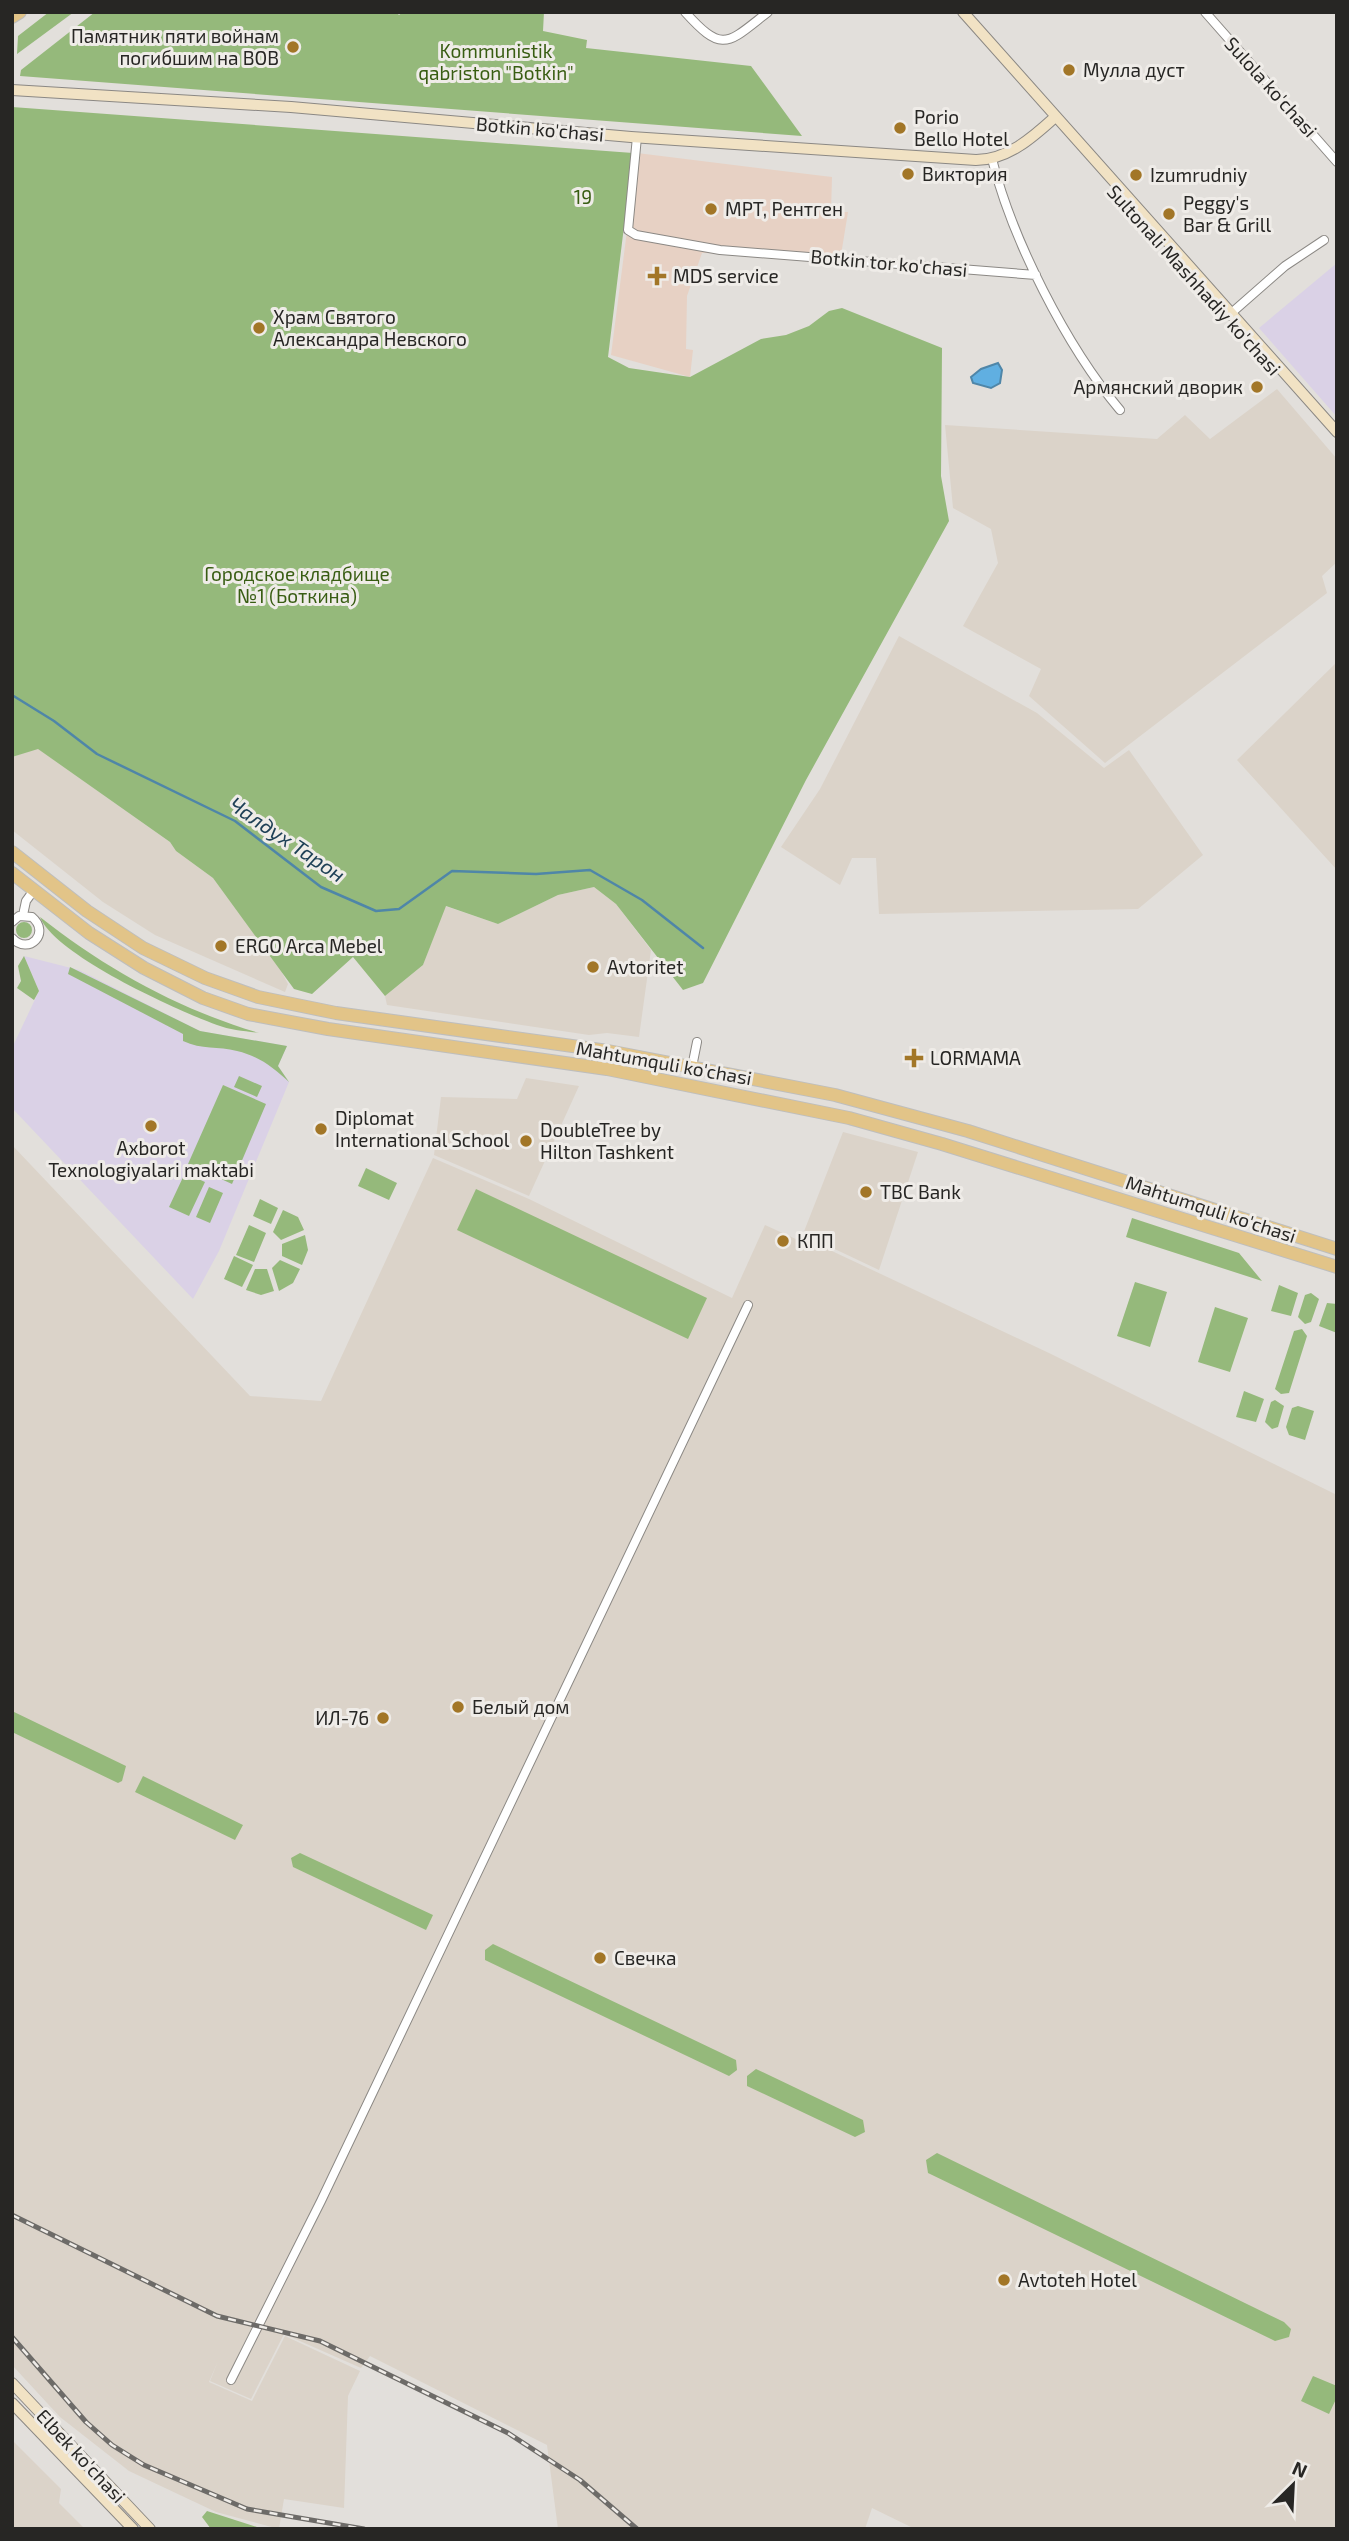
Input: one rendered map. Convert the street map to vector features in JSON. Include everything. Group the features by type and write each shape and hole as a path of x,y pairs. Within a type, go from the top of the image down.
{"main road":[{"path":"12,18 20,12"},
{"name":"Mahtumquli ko'chasi","path":"12,852 75,902 131,941 175,965 236,990 313,1010 608,1051 835,1095 968,1131 1337,1249"},
{"name":"Mahtumquli ko'chasi","path":"12,873 89,933 144,968 203,998 248,1014 355,1033 607,1069 830,1114 955,1147 1337,1267"},
{"path":"830,1114 835,1095"}],"street":[{"path":"685,12 707,36 717,40 729,40 737,36 768,12"},
{"name":"Sultonali Mashhadiy ko'chasi","path":"963,12 1337,432"},
{"name":"Sulola ko'chasi","path":"1205,12 1337,162"},
{"name":"Botkin ko'chasi","path":"13,88 291,107 637,137 992,159"},
{"path":"1055,118 1020,146 992,159 1002,198 1036,275 1072,340 1120,410"},
{"name":"Botkin tor ko'chasi","path":"637,137 628,230 636,235 720,250 1036,275"},
{"path":"1230,314 1285,266 1324,240"},
{"name":"Sultonali Mashhadiy ko'chasi","path":"1230,314 1337,440"},
{"path":"23,915 26,901 34,890"},
{"path":"12,922 23,915 32,917 39,923 39,937 27,946 12,938"},
{"path":"692,1067 697,1042"},
{"path":"231,2380 321,2201 748,1305"},
{"name":"Elbek ko'chasi","path":"12,2383 150,2529"},
{"name":"Elbek ko'chasi","path":"12,2403 132,2529"}],"shaded area":[{"name":"MDS service","path":"637,153 832,177 831,212 848,212 841,255 702,253 687,296 686,349 693,350 690,377 611,355"},
{"path":"1337,263 1337,417 1259,328"},
{"path":"1277,389 1337,459 1337,562 1322,576 1327,593 1105,763 1029,696 1041,669 963,626 998,563 991,529 953,508 945,425 1157,439 1185,415 1210,439"},
{"path":"899,636 1037,713 1104,768 1129,750 1203,855 1138,909 879,914 876,858 852,858 840,885 781,847 820,789"},
{"path":"1337,662 1337,870 1237,760"},
{"path":"37,748 170,842 176,851 213,878 279,967 288,984 285,992 155,935 103,902 12,830 12,757"},
{"path":"594,887 616,904 651,950 639,1037 607,1033 589,1035 387,1005 385,996 423,965 445,906 498,924 558,895"},
{"name":"Axborot Texnologiyalari maktabi","path":"24,956 79,970 200,1031 287,1046 278,1066 289,1082 219,1251 193,1299 12,1108 12,1048 39,991"},
{"path":"526,1078 579,1086 529,1196 434,1155 441,1097 517,1099"},
{"path":"843,1132 918,1152 879,1270 803,1234"},
{"path":"12,1145 250,1396 321,1401 433,1158 529,1199 732,1298 765,1225 798,1240 800,1236 1049,1353 1337,1495 1337,2529 915,2529 872,2508 865,2529 558,2529 547,2445 370,2356 361,2368 284,2334 251,2399 210,2381 218,2361 209,2382 252,2401 285,2336 360,2371 348,2396 344,2508 284,2499 279,2529 216,2512 129,2471 60,2417 12,2365"},
{"path":"12,2440 61,2489 59,2503 85,2529 12,2529"}],"green space":[{"path":"49,12 74,12 17,54 18,36"},
{"name":"Kommunistik qabriston \"Botkin\"","path":"95,12 396,12 399,15 403,12 544,12 543,31 587,40 586,48 751,66 802,136 20,76 21,70"},
{"name":"Городское кладбище №1 (Боткина)","path":"12,107 633,153 608,357 629,368 690,377 761,339 786,335 809,326 829,311 842,308 942,348 941,476 949,521 806,780 703,983 683,990 616,904 594,887 558,895 498,924 446,906 423,965 385,996 353,957 312,994 294,989 213,878 176,851 170,842 38,749 12,757"},
{"path":"40,917 91,954 144,986 200,1012 259,1033 217,1025 119,980 68,948 50,932"},
{"path":"24,922 30,924 30,936 24,938 18,936 16,930 18,924"},
{"path":"24,956 39,991 34,1000 17,988 21,981 18,966"},
{"path":"70,967 200,1031 287,1046 278,1066 289,1082 272,1067 252,1056 183,1041 183,1034 68,974"},
{"path":"239,1076 262,1086 257,1097 234,1087"},
{"path":"223,1085 266,1104 232,1184 188,1164"},
{"path":"366,1168 397,1183 389,1200 358,1186"},
{"path":"185,1173 205,1182 189,1216 169,1207"},
{"path":"209,1187 223,1193 210,1223 196,1217"},
{"path":"476,1189 707,1298 688,1339 457,1230"},
{"path":"260,1199 278,1208 271,1224 253,1216"},
{"path":"283,1210 298,1217 304,1230 281,1240 273,1232"},
{"path":"1132,1218 1239,1253 1262,1281 1126,1237"},
{"path":"249,1225 266,1233 254,1262 236,1255"},
{"path":"305,1235 308,1250 302,1265 282,1256 282,1244"},
{"path":"234,1256 253,1265 242,1287 224,1279"},
{"path":"280,1260 300,1269 293,1283 279,1291 272,1268"},
{"path":"255,1269 267,1269 274,1291 261,1295 246,1290"},
{"path":"1135,1282 1167,1292 1150,1347 1117,1336"},
{"path":"1279,1285 1298,1293 1291,1316 1271,1311"},
{"path":"1311,1293 1319,1299 1311,1322 1305,1324 1298,1317 1305,1295"},
{"path":"1327,1303 1337,1304 1337,1333 1319,1326"},
{"path":"1215,1307 1248,1318 1230,1372 1198,1362"},
{"path":"1302,1329 1307,1336 1289,1393 1281,1394 1275,1389 1294,1331"},
{"path":"1244,1391 1264,1399 1256,1422 1236,1417"},
{"path":"1275,1400 1284,1406 1278,1427 1272,1429 1265,1422 1271,1402"},
{"path":"1298,1406 1314,1411 1305,1440 1289,1435 1286,1427 1292,1408"},
{"path":"12,1711 126,1766 122,1781 118,1783 12,1732"},
{"path":"143,1776 243,1825 235,1840 135,1792"},
{"path":"300,1853 433,1915 426,1930 293,1867 291,1858"},
{"path":"493,1944 736,2060 737,2070 729,2076 485,1960 485,1950"},
{"path":"756,2069 863,2120 865,2132 855,2137 747,2086 747,2076"},
{"path":"937,2153 1284,2322 1291,2329 1289,2337 1275,2341 928,2173 926,2160"},
{"path":"1313,2376 1337,2386 1337,2397 1329,2414 1301,2401"},
{"path":"207,2511 263,2529 211,2529 202,2517"}],"water":[{"path":"998,363 1002,370 1000,383 991,388 973,383 971,377 981,369"}],"waterway":[{"name":"Чалдух Тарон","path":"12,695 54,721 97,754 235,821 321,887 376,911 399,909 452,871 536,874 590,870 642,900 703,948"}],"railway":[{"path":"12,2215 217,2316 320,2341 508,2433 580,2480 637,2529"},
{"path":"12,2337 86,2422 112,2445 144,2465 247,2509 364,2529"}],"place":[{"name":"Памятник пяти войнам погибшим на ВОВ","path":"293,47"},
{"name":"Мулла дуст","path":"1069,70"},
{"name":"Porio Bello Hotel","path":"900,128"},
{"name":"Виктория","path":"908,174"},
{"name":"Izumrudniy","path":"1136,175"},
{"name":"МРТ, Рентген","path":"711,209"},
{"name":"Peggy's Bar & Grill","path":"1169,214"},
{"name":"MDS service","path":"657,276"},
{"name":"Храм Святого Александра Невского","path":"259,328"},
{"name":"Армянский дворик","path":"1257,387"},
{"name":"ERGO Arca Mebel","path":"221,946"},
{"name":"Avtoritet","path":"593,967"},
{"name":"LORMAMA","path":"914,1058"},
{"name":"Axborot Texnologiyalari maktabi","path":"151,1126"},
{"name":"Diplomat International School","path":"321,1129"},
{"name":"DoubleTree by Hilton Tashkent","path":"526,1141"},
{"name":"TBC Bank","path":"866,1192"},
{"name":"КПП","path":"783,1241"},
{"name":"Белый дом","path":"458,1707"},
{"name":"ИЛ-76","path":"383,1718"},
{"name":"Свечка","path":"600,1958"},
{"name":"Avtoteh Hotel","path":"1004,2280"}],"park label":[{"name":"19","path":"583,197"}]}
